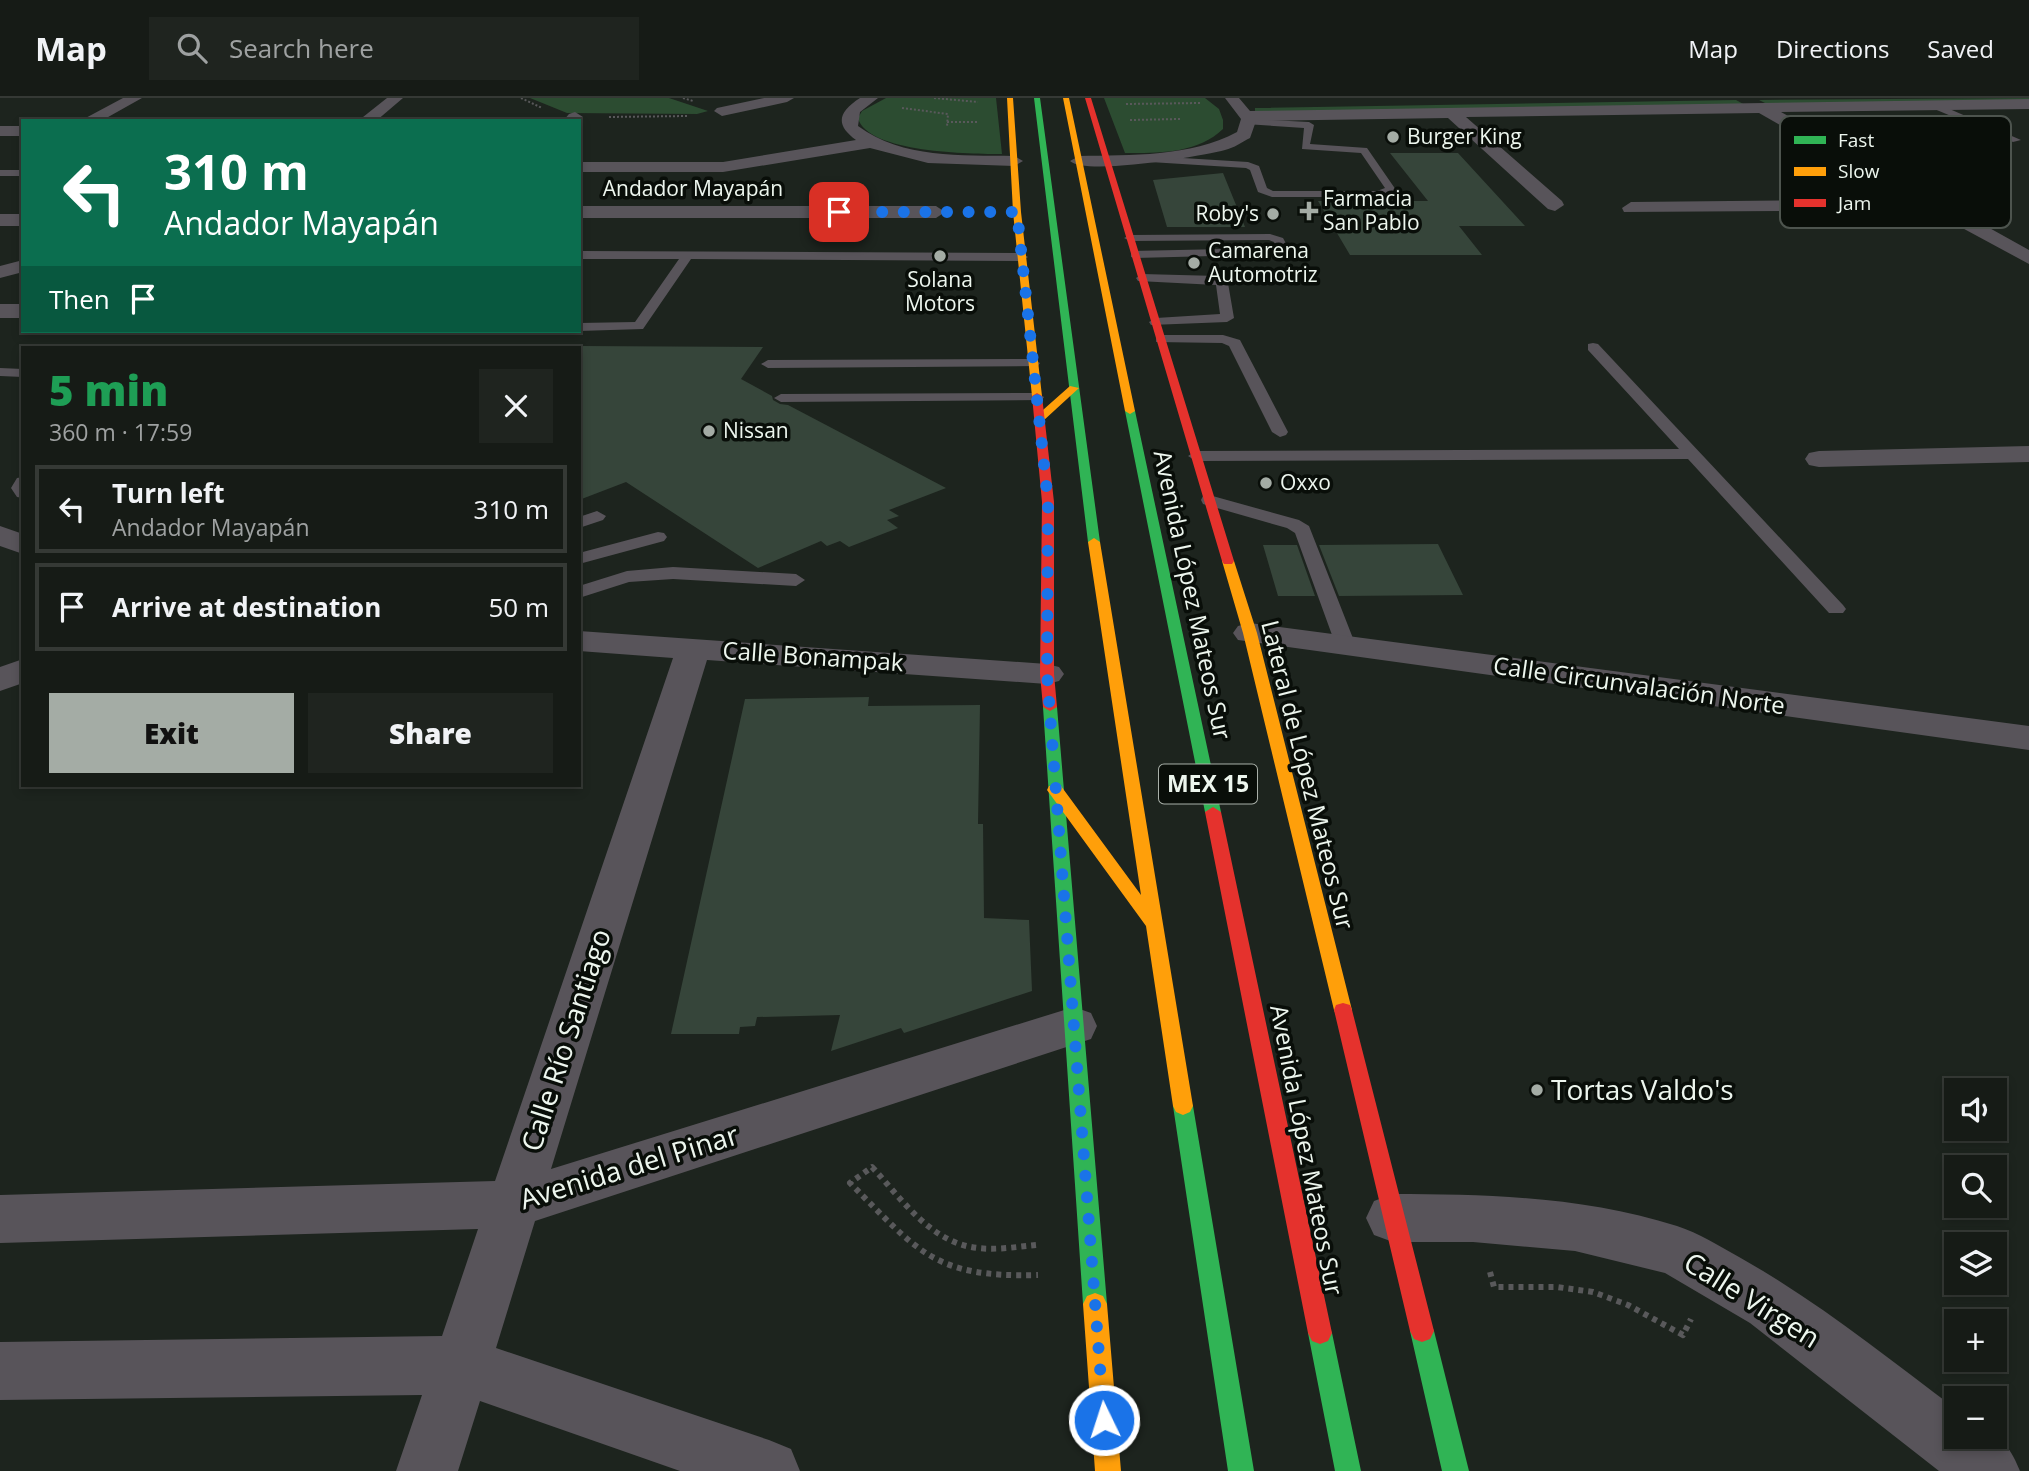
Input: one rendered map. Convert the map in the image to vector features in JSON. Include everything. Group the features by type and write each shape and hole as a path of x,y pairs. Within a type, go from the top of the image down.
{"main road":[{"path":"1010,98 1022,257 1048,502 1047,674 1108,1471"},
{"name":"MEX 15","path":"1037,98 1088,506 1241,1471"},
{"name":"Avenida López Mateos Sur","path":"1066,98 1348,1471"},
{"name":"Lateral de López Mateos Sur","path":"1091,108 1250,634 1455,1468"},
{"path":"1039,419 1074,388"},
{"path":"1055,790 1155,927"}],"street":[{"path":"92,119 135,98"},
{"path":"369,119 396,98"},
{"path":"719,118 786,98"},
{"path":"1242,110 1731,98"},
{"path":"1744,98 1780,118"},
{"path":"860,99 849,118 850,128 870,143 903,153 939,159 1014,161"},
{"path":"1242,110 1452,113 2029,104"},
{"path":"1079,162 1181,156 1227,144 1240,136 1242,110"},
{"path":"1452,113 1555,205"},
{"path":"581,167 723,167 870,143"},
{"path":"686,167 700,147"},
{"path":"903,153 908,176"},
{"path":"692,212 723,167"},
{"path":"1631,208 1780,206"},
{"name":"Andador Mayapán","path":"581,212 936,212"},
{"path":"0,220 21,220"},
{"path":"1976,228 2029,258"},
{"path":"0,272 21,267"},
{"path":"1819,459 2029,454"},
{"path":"0,535 21,544"},
{"name":"Calle Circunvalación Norte","path":"1250,634 2029,738"},
{"name":"Calle Bonampak","path":"581,641 1047,674"},
{"name":"Calle Río Santiago","path":"427,1471 693,649"},
{"path":"0,681 21,670"},
{"name":"Avenida del Pinar","path":"0,1219 513,1204 1074,1026"},
{"name":"Calle Virgen","path":"1393,1218 1474,1218 1575,1226 1677,1251 1770,1304 1989,1471"},
{"path":"0,1371 461,1366 769,1471"}],"lane":[{"path":"1935,106 1959,116"},
{"path":"1150,159 1248,165 1255,168 1262,190 1272,194 1377,194 1391,190 1364,150 1305,147 1309,125 1242,110"},
{"path":"2011,138 2016,140"},
{"path":"0,173 21,173"},
{"path":"1270,237 1279,240 1284,251 1133,246 1270,237"},
{"path":"581,255 1022,257"},
{"path":"581,327 638,326 688,255"},
{"path":"1142,278 1214,279 1222,283 1227,318 1156,322"},
{"path":"1161,339 1223,339 1235,342 1280,432"},
{"path":"1592,347 1836,609"},
{"path":"768,364 1033,363"},
{"path":"0,372 21,373"},
{"path":"781,398 1037,397"},
{"path":"1196,456 1692,454"},
{"path":"1209,500 1293,524 1303,530 1346,646"},
{"path":"581,522 597,516"},
{"path":"581,558 607,549 659,537"},
{"path":"581,591 627,577 673,573 796,580"}],"path":[{"path":"521,98 573,119 719,118"},
{"path":"860,99 948,114 947,131"},
{"path":"1091,108 1242,110"},
{"path":"1091,108 1242,110"},
{"path":"1004,1276 972,1272 943,1264 916,1247 850,1183 872,1167 917,1216 941,1234 969,1247 1006,1247 1090,1240"},
{"path":"1474,1218 1494,1287 1553,1286 1592,1292 1631,1306 1683,1335 1693,1314 1685,1309"}],"green space":[{"path":"530,98 669,98 708,111 697,114 567,113"},
{"path":"886,98 996,98 1002,154 922,149 880,138 866,130 858,118 862,111"},
{"path":"1104,98 1205,98 1219,109 1223,129 1213,137 1189,148 1125,153"},
{"path":"2029,98 2029,102 1771,106 1759,100"},
{"path":"1736,100 1747,106 1255,114 1255,108"}],"building":[{"path":"1390,153 1458,153 1525,226 1459,226 1482,255 1350,255 1318,201 1428,201"},
{"path":"1223,173 1245,227 1167,227 1153,180"},
{"name":"Nissan","path":"581,346 763,347 741,379 772,396 773,400 780,404 788,405 946,488 889,510 899,516 887,520 898,528 849,547 840,541 827,546 821,541 758,568 626,482 581,499"},
{"path":"1438,544 1463,595 1339,596 1319,545"},
{"path":"1263,545 1297,545 1315,596 1278,596"},
{"path":"869,697 868,706 980,705 978,824 983,824 984,918 1029,920 1032,991 904,1033 901,1028 831,1051 840,1015 757,1017 755,1026 740,1027 739,1034 671,1034 745,699"}],"traffic: fast":[{"path":"1037,98 1094,542"},
{"path":"1130,411 1213,812"},
{"path":"1050,707 1095,1304"},
{"path":"1183,1106 1241,1471"},
{"path":"1422,1331 1456,1471"},
{"path":"1320,1333 1348,1471"},
{"path":"1453,1463 1455,1471"}],"traffic: slow":[{"path":"1010,98 1017,212 1037,396"},
{"path":"1066,98 1130,411"},
{"path":"1039,419 1074,388"},
{"path":"1094,542 1183,1106"},
{"path":"1228,561 1250,633 1343,1010"},
{"path":"1055,790 1151,921"},
{"path":"1095,1304 1108,1471"}],"traffic: jam":[{"path":"1088,98 1228,561"},
{"path":"1037,396 1048,502 1047,674 1050,707"},
{"path":"1213,812 1320,1333"},
{"path":"1343,1010 1422,1331"}],"place":[{"name":"Burger King","path":"1393,137"},
{"name":"Farmacia San Pablo","path":"1309,211"},
{"name":"Roby's","path":"1273,214"},
{"name":"Solana Motors","path":"940,256"},
{"name":"Camarena Automotriz","path":"1194,263"},
{"name":"Nissan","path":"709,431"},
{"name":"Oxxo","path":"1266,483"},
{"name":"Tortas Valdo's","path":"1537,1090"}],"route":[{"path":"839,212 1017,212 1048,502 1047,674 1104,1420"}]}
